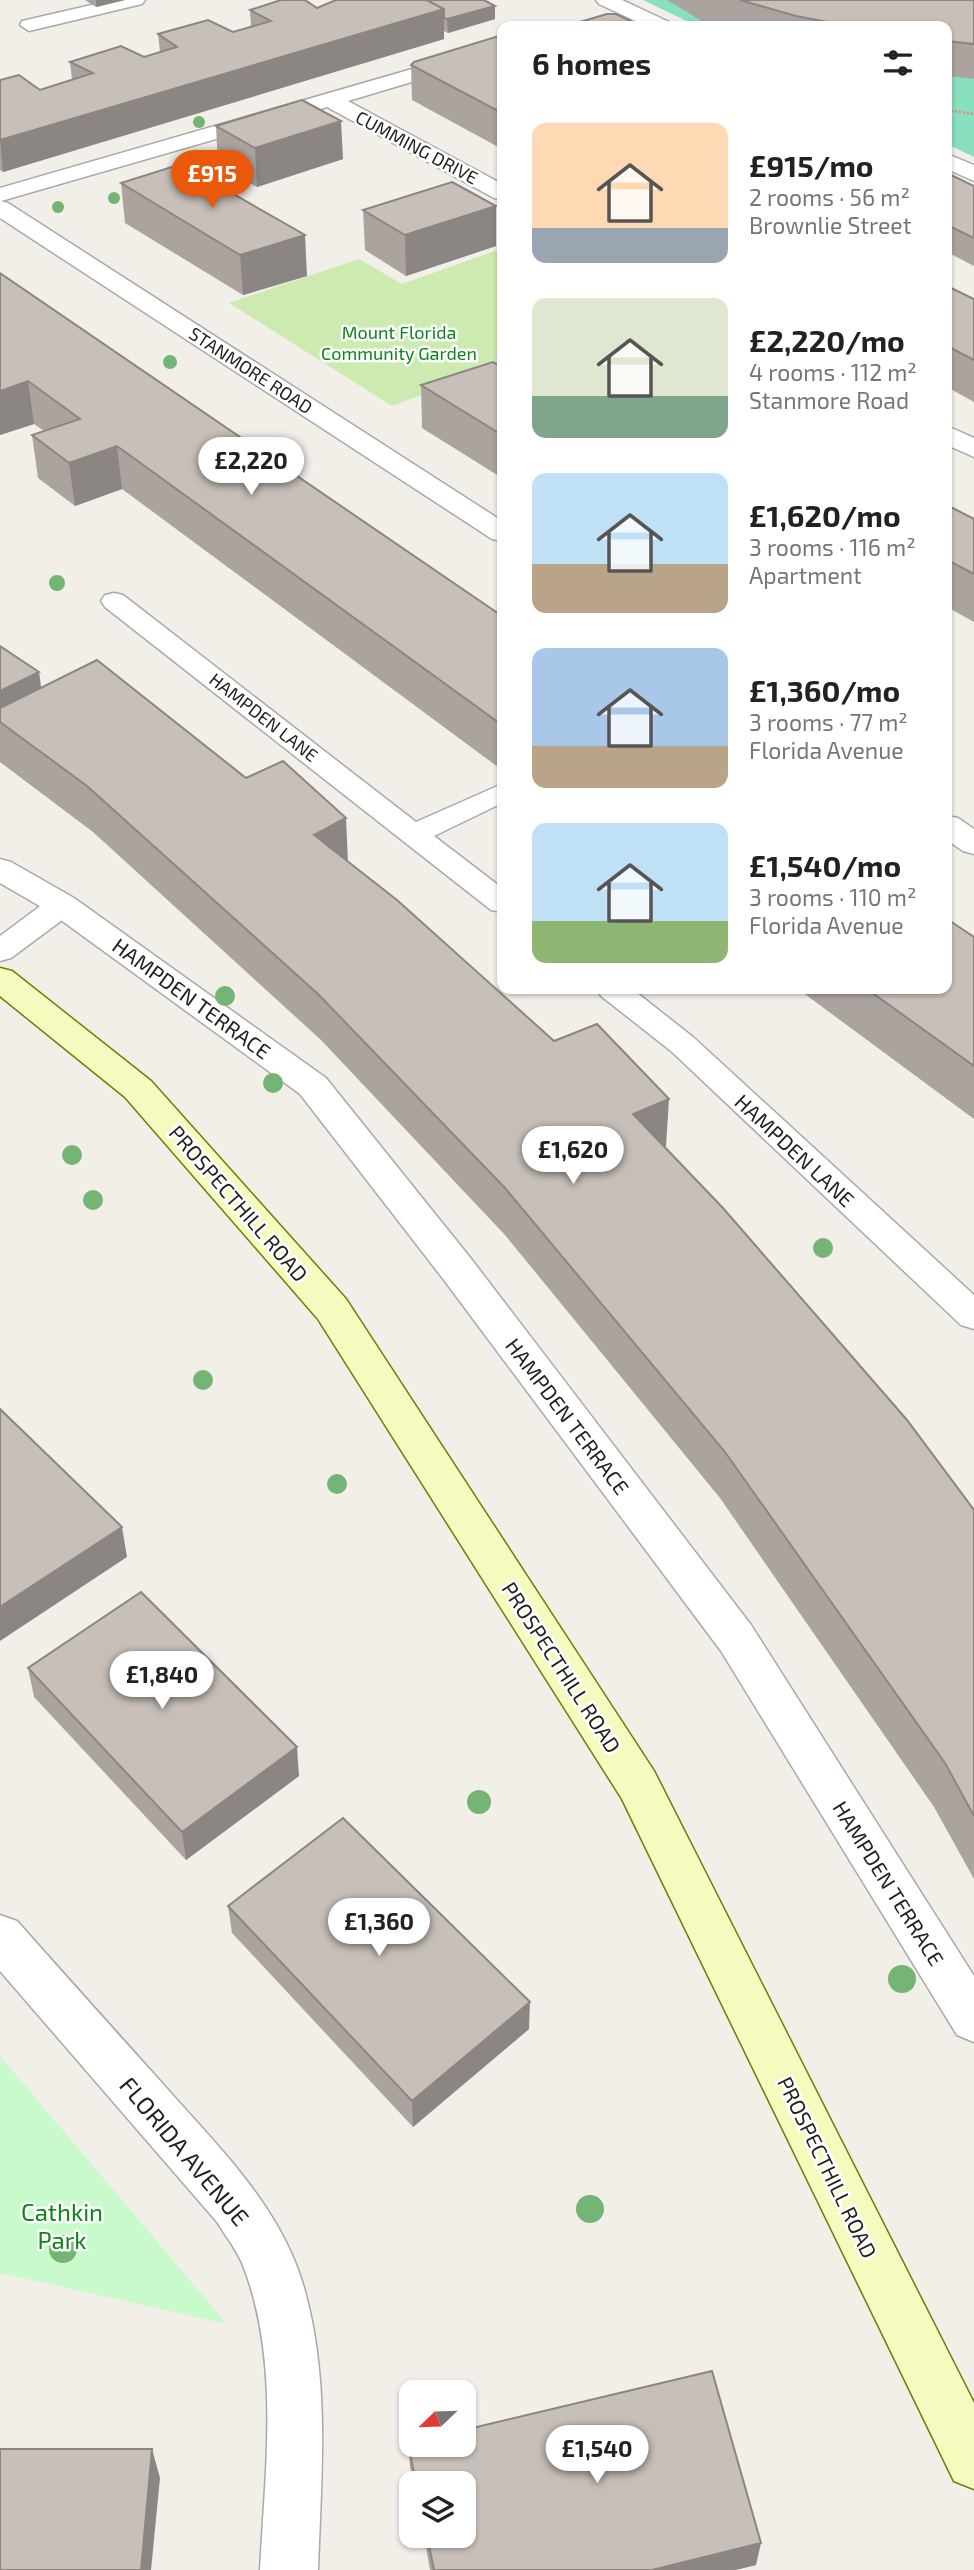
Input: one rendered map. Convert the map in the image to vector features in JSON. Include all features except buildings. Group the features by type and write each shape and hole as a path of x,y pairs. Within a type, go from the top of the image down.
{"main road":[{"name":"PROSPECTHILL ROAD","path":"0,979 138,1088 332,1309 638,1786 974,2461"}],"street":[{"path":"604,9 629,11 651,21"},
{"path":"0,195 497,50"},
{"name":"CUMMING DRIVE","path":"331,100 497,190"},
{"path":"952,163 974,174"},
{"name":"STANMORE ROAD","path":"0,208 497,530"},
{"path":"952,437 974,449"},
{"path":"952,829 974,844"},
{"name":"HAMPDEN TERRACE","path":"0,869 62,905 313,1086 458,1270 736,1638 974,2019"},
{"name":"FLORIDA AVENUE","path":"0,1936 235,2204 265,2254 282,2305 294,2369 289,2570"}],"lane":[{"path":"29,24 136,0"},
{"name":"HAMPDEN LANE","path":"114,600 497,899"},
{"path":"414,834 497,794"},
{"path":"0,951 62,905"},
{"name":"HAMPDEN LANE","path":"618,994 682,1044 974,1317"}],"green space":[{"path":"643,0 974,0 974,157 952,146 952,21 687,21"},
{"name":"Mount Florida Community Garden","path":"497,252 497,367 392,406 229,303 359,259 402,284"},
{"name":"Cathkin Park","path":"0,2056 227,2324 0,2273"}]}
